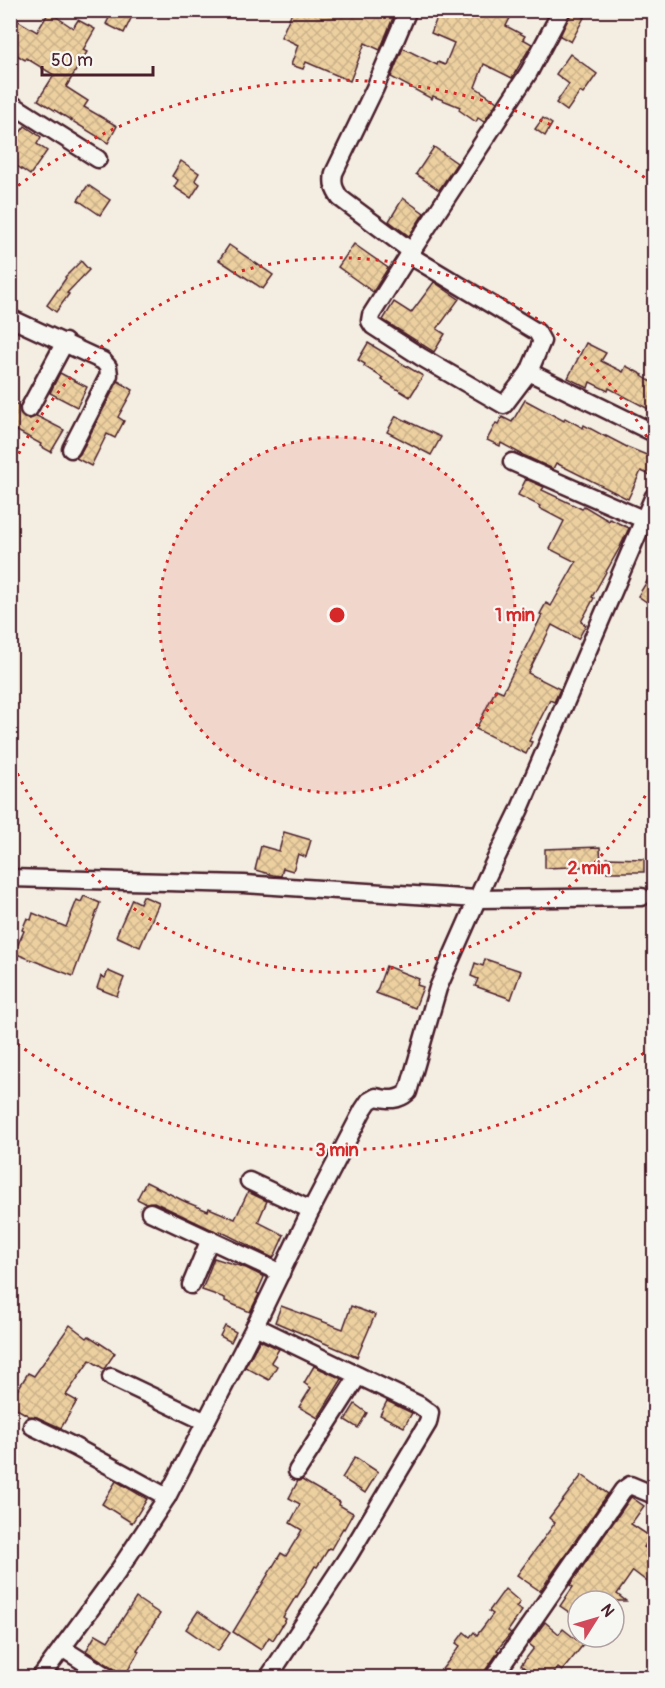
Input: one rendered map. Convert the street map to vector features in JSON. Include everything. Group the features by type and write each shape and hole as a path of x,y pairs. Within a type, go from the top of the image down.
{"street":[{"path":"408,10 375,88 334,173 333,187 340,198 407,248 409,255 537,332 542,341 529,372 504,405 421,357 373,326 370,321 371,315 409,255 529,72 562,10"},
{"path":"10,103 98,159"},
{"path":"10,318 65,342 103,361 108,367 109,375 70,449"},
{"path":"29,409 65,342"},
{"path":"529,372 654,433"},
{"path":"512,462 645,520"},
{"path":"40,1677 117,1573 167,1497 255,1326 311,1209 369,1101 376,1097 387,1100 402,1098 408,1092 438,988 519,811 654,496"},
{"path":"10,878 244,884 477,899 642,897"},
{"path":"249,1181 311,1209"},
{"path":"150,1212 281,1273"},
{"path":"191,1285 210,1239"},
{"path":"255,1326 419,1405 430,1413 428,1423 349,1555 268,1677"},
{"path":"297,1471 358,1376"},
{"path":"111,1377 206,1422"},
{"path":"32,1426 167,1497"},
{"path":"493,1677 623,1490 630,1485 654,1495"},
{"path":"62,1648 109,1677"}],"building":[{"path":"113,10 135,10 124,33 106,24"},
{"path":"293,10 396,10 380,50 365,43 350,81 306,62 303,69 291,65 298,45 281,37"},
{"path":"440,10 464,20 469,10 494,10 510,18 506,26 525,36 523,39 532,44 512,78 484,64 475,87 497,102 484,122 478,118 476,122 459,110 460,107 433,96 432,99 391,77 403,48 437,65 438,62 445,65 454,43 431,33"},
{"path":"572,10 588,10 571,42 560,36"},
{"path":"49,12 73,28 78,20 95,29 83,50 87,52 66,87 88,101 84,107 117,126 108,143 38,100 54,75 10,51 10,16 37,32"},
{"path":"570,54 597,74 583,94 580,92 567,111 556,103 569,84 556,74"},
{"path":"543,118 552,124 545,136 535,129"},
{"path":"25,126 41,137 37,144 47,151 30,175 10,161 10,146"},
{"path":"434,147 457,163 439,190 416,174"},
{"path":"181,161 199,173 195,180 200,184 191,198 174,187 178,180 172,176"},
{"path":"88,185 110,200 100,215 78,200"},
{"path":"403,198 424,213 409,236 389,221"},
{"path":"354,244 388,268 373,292 338,267"},
{"path":"229,245 273,275 263,289 219,260"},
{"path":"81,261 89,270 67,293 69,294 56,312 47,305 65,277"},
{"path":"434,282 459,299 437,329 445,334 434,352 383,320 394,302 411,313"},
{"path":"368,343 423,376 410,397 382,380 383,378 358,360"},
{"path":"586,343 606,353 601,361 623,372 626,366 654,384 654,412 609,388 608,391 590,382 588,388 568,378"},
{"path":"60,373 87,387 77,407 50,393"},
{"path":"118,381 133,390 118,417 124,421 115,438 107,434 91,466 76,458"},
{"path":"10,400 19,406 20,414 24,418 30,419 37,416 64,430 51,452 10,427"},
{"path":"525,400 564,421 565,418 583,428 584,425 654,458 650,475 641,471 628,499 556,463 553,469 501,443 500,446 487,440 502,417 512,422"},
{"path":"396,416 441,437 431,455 387,432"},
{"path":"526,479 544,487 542,490 582,509 584,506 609,521 610,519 629,528 592,597 594,598 581,622 586,625 578,639 552,625 528,673 560,689 554,702 550,700 529,741 532,742 526,754 476,729 496,689 503,692 546,603 551,606 576,562 550,549 564,521 518,495"},
{"path":"654,570 654,607 638,596"},
{"path":"284,832 311,840 306,857 298,854 293,871 283,868 281,876 255,870 261,846 279,851"},
{"path":"600,847 601,866 545,868 545,849"},
{"path":"607,858 644,859 644,872 607,872"},
{"path":"84,896 100,903 73,976 14,953 27,918 31,920 33,913 66,927 77,900 81,902"},
{"path":"143,896 159,903 140,947 116,936 132,899 140,903"},
{"path":"485,959 521,971 511,999 475,986 478,979 471,976 475,963 483,966"},
{"path":"386,966 419,979 417,985 423,987 415,1008 376,993"},
{"path":"108,971 124,978 117,996 97,988 101,976 105,978"},
{"path":"146,1182 186,1202 208,1211 209,1208 235,1219 248,1192 267,1201 258,1222 284,1235 275,1255 273,1258 220,1231 219,1233 154,1202 145,1203 137,1199"},
{"path":"214,1258 246,1268 264,1277 250,1312 225,1301 225,1298 202,1290"},
{"path":"281,1306 343,1329 351,1306 375,1315 357,1357 275,1322"},
{"path":"70,1325 87,1338 89,1336 115,1353 104,1369 90,1360 66,1395 77,1401 61,1428 37,1417 29,1416 10,1405 10,1402 28,1373 34,1376"},
{"path":"225,1326 236,1332 231,1342 220,1336"},
{"path":"260,1340 279,1349 271,1362 277,1366 269,1380 245,1367"},
{"path":"314,1366 342,1379 318,1418 299,1407 311,1388 304,1383"},
{"path":"387,1401 412,1413 404,1427 380,1415"},
{"path":"355,1404 367,1413 358,1428 345,1420"},
{"path":"355,1457 378,1472 365,1493 342,1478"},
{"path":"582,1475 608,1494 540,1591 517,1575 555,1523 549,1518"},
{"path":"302,1480 340,1502 339,1505 353,1513 331,1549 329,1548 317,1567 315,1566 296,1596 273,1640 269,1637 261,1650 233,1632 281,1553 286,1556 302,1530 290,1523 300,1504 289,1498 298,1481"},
{"path":"116,1481 147,1499 132,1523 102,1504"},
{"path":"631,1497 644,1506 631,1524 651,1537 644,1547 654,1554 654,1587 633,1571 620,1589 572,1589 573,1587 570,1585"},
{"path":"505,1589 520,1602 516,1607 522,1611 508,1631 511,1633 497,1650 499,1651 483,1677 436,1677 460,1646 456,1643 464,1632 470,1637 474,1632 477,1635 493,1614 489,1611"},
{"path":"566,1597 566,1610 560,1606"},
{"path":"136,1598 160,1614 137,1650 139,1651 124,1677 119,1677 115,1669 86,1651 96,1634 108,1641"},
{"path":"198,1611 230,1633 218,1651 186,1629"},
{"path":"545,1622 559,1634 563,1629 566,1631 566,1649 580,1649 562,1671 558,1668 550,1677 536,1677 521,1665 534,1648 529,1644"},
{"path":"76,1669 89,1677 71,1677"}]}
